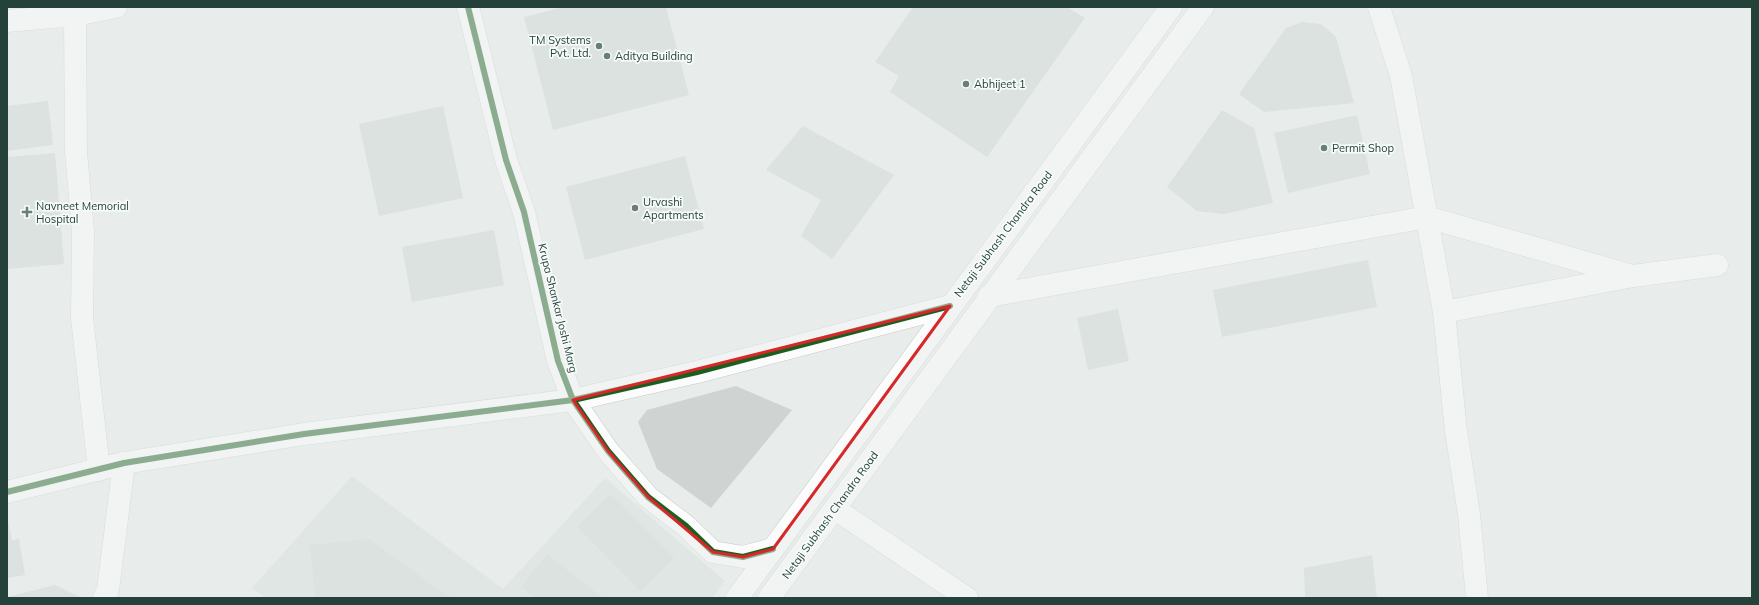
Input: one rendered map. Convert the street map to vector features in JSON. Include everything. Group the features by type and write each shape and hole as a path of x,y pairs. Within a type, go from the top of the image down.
{"street":[{"path":"7,21 75,15 116,7"},
{"name":"Krupa Shankar Joshi Marg","path":"468,7 506,160 524,212 558,361 573,400 608,451 648,497 686,526 713,552 743,557 772,549"},
{"name":"Netaji Subhash Chandra Road","path":"737,598 1171,7"},
{"name":"Netaji Subhash Chandra Road","path":"769,598 989,296 1203,7"},
{"path":"1379,7 1401,76 1444,312 1456,432 1469,514 1477,598"},
{"path":"75,15 76,152 83,232 82,318 99,470"},
{"path":"989,296 1427,217 1633,276"},
{"path":"1444,312 1633,276 1717,265"},
{"path":"7,492 124,463 304,434 573,400 697,372 950,306"},
{"path":"104,598 108,590 124,463"},
{"path":"835,509 967,598"}],"highlighted area":[{"path":"950,306 773,549 743,557 713,552 648,497 608,451 573,400"}],"shaded area":[{"path":"352,476 503,589 605,478 725,581 712,598 266,598 252,588"}],"building":[{"name":"Aditya Building","path":"564,7 666,7 689,95 553,130 524,17"},
{"name":"Abhijeet 1","path":"913,7 1067,7 1085,18 987,157 890,92 899,76 875,62"},
{"path":"1302,22 1321,24 1336,37 1354,103 1264,112 1239,94 1286,28"},
{"path":"48,101 53,145 7,151 7,106"},
{"path":"443,106 463,198 379,216 359,124"},
{"path":"1222,110 1254,128 1273,203 1224,214 1197,211 1167,187"},
{"path":"1357,115 1370,174 1288,193 1274,133"},
{"path":"803,126 894,175 832,259 801,236 821,200 766,170"},
{"path":"55,153 64,264 7,269 7,157"},
{"name":"Urvashi Apartments","path":"685,156 704,229 585,260 566,187"},
{"path":"494,230 504,285 412,302 402,247"},
{"path":"1368,260 1377,307 1222,337 1213,290"},
{"path":"1118,309 1129,361 1088,370 1077,318"},
{"path":"736,386 792,410 711,508 657,469 638,422 647,410"},
{"path":"611,494 674,558 640,591 577,527"},
{"path":"8,521 12,540 19,539 25,575 7,578"},
{"path":"369,539 450,598 315,597 310,545"},
{"path":"547,554 603,598 535,598 521,587"},
{"path":"1372,555 1377,598 1305,598 1304,568"},
{"path":"55,585 82,598 7,598 7,597"}],"cycle path":[{"path":"468,7 506,160 524,212 558,361 573,400 608,451 648,497 686,526 713,552 743,557 773,549"},
{"path":"7,492 124,463 304,434 573,400 697,372 950,306"}],"place":[{"name":"TM Systems Pvt. Ltd.","path":"599,46"},
{"name":"Aditya Building","path":"607,56"},
{"name":"Abhijeet 1","path":"966,84"},
{"name":"Permit Shop","path":"1324,148"},
{"name":"Urvashi Apartments","path":"635,208"},
{"name":"Navneet Memorial Hospital","path":"27,212"}]}
